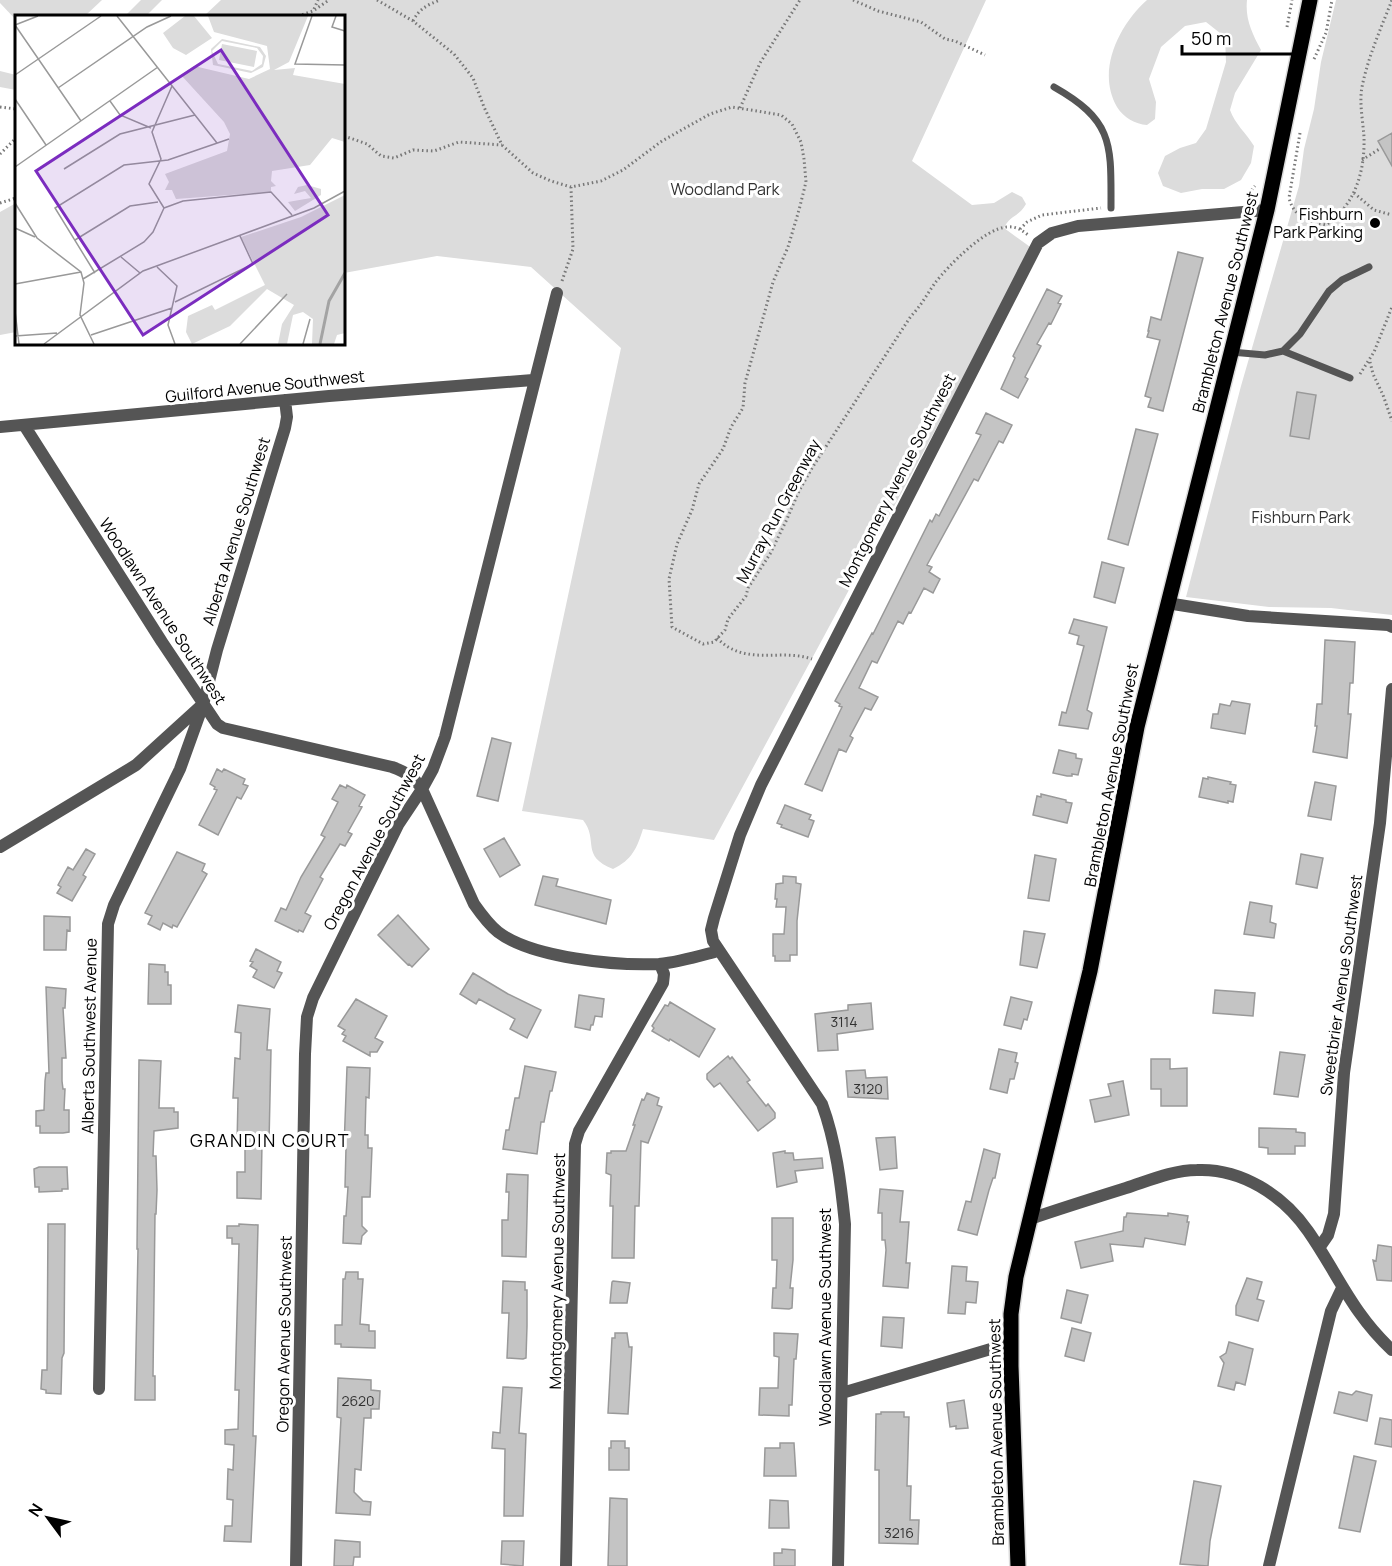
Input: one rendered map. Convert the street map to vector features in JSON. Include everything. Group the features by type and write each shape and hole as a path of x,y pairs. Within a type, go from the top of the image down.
{"main road":[{"name":"Brambleton Avenue Southwest","path":"1018,1566 1011,1343 1011,1314 1016,1277 1090,971 1137,727 1267,210 1310,0"}],"street":[{"name":"Montgomery Avenue Southwest","path":"718,951 711,930 740,835 761,785 1038,243 1052,233 1078,226 1267,210"},
{"name":"Oregon Avenue Southwest","path":"296,1566 307,1017 313,998 398,825 423,789 433,769 451,715 556,293"},
{"name":"Guilford Avenue Southwest","path":"0,427 285,400 533,380"},
{"name":"Alberta Avenue Southwest","path":"203,705 217,650 285,428 287,417 285,400"},
{"name":"Woodlawn Avenue Southwest","path":"24,425 217,724 223,728 398,769 414,778 423,789 468,893 483,917 497,932 515,942 534,949 582,959 631,964 691,959 718,951 822,1104 831,1128 845,1224 838,1566"},
{"path":"1167,603 1248,616 1392,627"},
{"name":"Sweetbrier Avenue Southwest","path":"1319,1248 1328,1235 1334,1214 1344,1073 1380,823 1392,689"},
{"path":"0,847 136,765 203,705"},
{"name":"Alberta Southwest Avenue","path":"99,1389 108,924 114,905 180,769 203,705"},
{"name":"Montgomery Avenue Southwest","path":"567,1566 575,1144 579,1131 663,983 664,974 660,963"},
{"path":"1030,1219 1159,1178 1194,1170 1214,1170 1233,1174 1253,1182 1272,1194 1292,1212 1319,1248 1365,1323 1392,1350"},
{"path":"1269,1566 1331,1311 1342,1288"},
{"path":"842,1393 1011,1343"}],"lane":[{"path":"1054,87 1075,99 1097,118 1108,143 1111,161 1111,208"},
{"path":"1231,352 1265,356 1283,351 1300,334 1329,291 1342,280 1369,267"},
{"path":"1283,351 1350,378"}],"path":[{"path":"313,11 318,0"},
{"path":"301,15 313,11 329,0"},
{"path":"377,0 413,21 454,54 473,78 502,145 533,173 571,187 602,181 622,170 662,141 710,114 732,107 782,115 792,124 801,142 806,182 791,238 773,282 745,383 743,408 731,427 723,449 699,484 692,510 677,544 669,579 672,627 695,640 703,644 714,642 717,638 745,654 758,656 787,654 807,657 823,663"},
{"path":"413,21 424,7 440,0"},
{"path":"740,108 760,63 800,0"},
{"path":"853,0 878,11 921,22 945,39 956,41 985,55"},
{"path":"1286,34 1292,0"},
{"path":"1314,60 1326,33 1332,0"},
{"path":"1302,123 1289,198 1295,212 1312,223 1326,225 1337,217 1354,194 1364,139 1362,89 1392,0"},
{"path":"0,107 15,109"},
{"path":"345,136 367,144 381,156 394,159 413,150 434,151 459,142 502,145"},
{"path":"0,154 15,139"},
{"path":"1362,160 1381,147"},
{"path":"1243,201 1254,189 1257,179"},
{"path":"556,293 573,249 571,187"},
{"path":"1354,194 1374,210 1392,215"},
{"path":"0,203 15,199"},
{"name":"Murray Run Greenway","path":"717,638 725,630 728,618 746,596 748,588 770,554 799,491 830,438 843,422 911,316 935,283 965,250 996,229 1008,226 1020,229 1042,215 1111,208"},
{"path":"1350,378 1362,372 1370,361 1392,307"},
{"path":"1370,361 1392,421"}],"green space":[{"path":"0,0 102,0 86,15 15,15 15,19 0,3"},
{"path":"141,0 162,0 147,15 126,15"},
{"name":"Woodland Park","path":"221,0 986,0 912,161 972,205 994,203 1012,192 1022,197 1026,204 1004,228 1033,249 714,840 643,829 633,853 625,862 613,869 603,864 593,853 588,827 583,820 522,811 621,348 531,267 437,256 345,273 345,15 205,15"},
{"path":"1147,0 1247,0 1250,26 1261,50 1235,93 1230,110 1254,146 1251,163 1241,180 1224,189 1202,189 1181,193 1163,186 1158,173 1165,156 1196,143 1206,129 1226,62 1225,37 1206,22 1185,26 1161,47 1149,79 1156,102 1155,119 1147,125 1134,122 1126,117 1117,107 1111,93 1110,64 1114,49 1128,22"},
{"name":"Fishburn Park","path":"1336,0 1392,0 1392,615 1331,608 1269,607 1186,597 1241,386 1299,186 1321,62"},
{"path":"0,71 15,75 15,90 0,87"},
{"path":"15,204 15,332 0,335 0,212"}],"building":[{"path":"1392,133 1392,166 1378,141"},
{"path":"1178,252 1203,258 1163,411 1148,407 1151,398 1145,396 1160,340 1147,337 1151,317 1161,320"},
{"path":"1047,289 1062,296 1058,303 1061,304 1037,344 1041,346 1025,377 1028,379 1018,398 1001,389 1015,358 1013,356"},
{"path":"1297,392 1316,395 1309,439 1290,436"},
{"path":"986,413 1012,425 1003,443 999,441 978,481 974,479 927,565 932,567 929,572 940,579 933,593 924,588 903,624 898,621 877,663 872,661 859,688 878,697 871,710 865,708 850,736 853,738 846,752 839,749 822,791 805,784 842,707 835,701 873,634 930,520 932,522 936,514 939,516 981,435 976,433"},
{"path":"1136,429 1158,434 1128,545 1108,539"},
{"path":"1102,562 1124,568 1115,603 1094,597"},
{"path":"1074,619 1107,627 1087,710 1092,713 1088,729 1059,725 1062,712 1066,713 1084,646 1077,644 1079,636 1069,633"},
{"path":"1325,640 1355,642 1353,683 1350,683 1348,714 1351,714 1347,758 1313,752 1317,726 1315,726 1317,704 1322,704"},
{"path":"1232,701 1250,704 1245,734 1211,728 1213,714 1218,714 1220,704 1230,706"},
{"path":"492,738 511,743 498,801 477,796"},
{"path":"1059,750 1076,754 1076,758 1082,759 1078,775 1067,776 1053,773"},
{"path":"217,769 222,772 224,769 245,779 243,784 248,786 241,799 237,797 218,835 199,825 217,790 210,784"},
{"path":"1208,777 1236,785 1233,802 1199,797 1203,778 1208,779"},
{"path":"1315,782 1336,786 1331,820 1308,816"},
{"path":"340,785 346,788 347,785 365,795 359,806 362,807 348,832 352,834 345,846 340,844 320,877 323,879 305,913 311,916 303,932 299,930 298,932 275,921 281,908 286,910 301,877 325,837 321,835 338,802 332,799"},
{"path":"1041,794 1072,803 1067,823 1033,815 1037,796 1041,797"},
{"path":"785,805 811,815 809,819 814,821 808,837 781,827 782,825 777,823"},
{"path":"504,838 520,865 500,877 484,849"},
{"path":"86,849 95,854 83,875 86,877 72,901 57,893 61,887 58,885 68,867 73,870"},
{"path":"177,852 205,864 202,871 207,874 177,927 173,925 172,928 163,923 160,930 148,924 152,916 145,913"},
{"path":"1301,854 1323,858 1317,888 1296,884"},
{"path":"1035,855 1056,859 1049,901 1028,898"},
{"path":"543,876 558,879 556,886 611,900 606,924 535,905"},
{"path":"783,876 796,877 796,883 801,884 797,921 797,955 790,955 790,961 775,961 773,934 784,934 786,907 776,907 777,899 775,899 776,884 783,883"},
{"path":"1250,902 1272,906 1270,922 1276,924 1274,938 1244,934"},
{"path":"398,915 429,949 412,967 378,935"},
{"path":"44,916 70,917 66,950 44,950"},
{"path":"1024,931 1045,934 1037,968 1020,965"},
{"path":"256,949 281,962 277,971 282,973 274,988 253,977 257,970 250,966 253,962 250,961"},
{"path":"149,964 165,965 165,972 168,972 168,985 171,985 171,1004 148,1004"},
{"path":"473,973 541,1010 527,1038 510,1029 515,1019 479,999 476,1004 460,994"},
{"path":"46,987 66,989 65,1008 63,1008 66,1058 62,1058 62,1081 63,1089 65,1089 64,1110 69,1110 69,1132 63,1133 40,1133 40,1126 36,1126 36,1111 44,1110 46,1073 49,1073"},
{"path":"1215,990 1255,993 1253,1016 1213,1013"},
{"path":"579,995 604,999 602,1017 595,1016 590,1030 575,1027"},
{"path":"1011,997 1032,1002 1027,1020 1024,1019 1021,1029 1004,1025"},
{"path":"356,999 387,1016 375,1038 383,1042 377,1052 370,1052 370,1056 343,1041 346,1036 342,1034 345,1030 338,1026"},
{"path":"670,1002 715,1029 699,1057 652,1031 654,1028 652,1026 665,1005 668,1006"},
{"path":"871,1003 873,1029 837,1034 838,1050 818,1051 815,1014 848,1010 848,1005"},
{"path":"238,1005 270,1009 267,1050 271,1050 269,1143 262,1143 261,1199 237,1198 237,1172 245,1172 245,1145 237,1145 238,1098 233,1098 235,1058 240,1059 241,1033 235,1032"},
{"path":"999,1049 1017,1053 1015,1062 1018,1063 1014,1079 1010,1079 1007,1093 990,1089"},
{"path":"1280,1052 1305,1055 1298,1097 1274,1094"},
{"path":"728,1056 730,1059 732,1057 750,1080 747,1082 766,1106 768,1104 775,1113 775,1118 758,1131 720,1083 714,1087 707,1079 707,1074"},
{"path":"1151,1059 1170,1059 1170,1069 1187,1068 1187,1106 1161,1106 1161,1089 1151,1089"},
{"path":"139,1060 161,1061 159,1108 174,1108 174,1112 178,1112 178,1128 154,1131 153,1156 156,1156 157,1190 153,1376 155,1376 155,1400 135,1400"},
{"path":"525,1066 556,1072 544,1122 541,1122 537,1154 503,1149 515,1098 519,1098"},
{"path":"347,1067 370,1068 369,1098 366,1097 365,1135 368,1135 368,1148 372,1148 370,1197 362,1197 362,1226 367,1231 362,1236 361,1244 343,1243 348,1187 345,1187 346,1148 344,1148"},
{"path":"865,1070 866,1078 887,1077 888,1099 848,1097 846,1071"},
{"path":"1123,1081 1129,1115 1095,1122 1090,1100 1111,1096 1108,1084"},
{"path":"647,1093 659,1098 657,1105 662,1107 648,1143 641,1141 639,1206 635,1206 634,1258 612,1258 613,1206 610,1206 611,1175 606,1173 607,1153 626,1151 642,1099 644,1100"},
{"path":"1259,1128 1296,1129 1296,1132 1305,1133 1305,1146 1295,1146 1295,1154 1268,1154 1268,1148 1259,1147"},
{"path":"895,1137 897,1168 880,1170 876,1138"},
{"path":"984,1149 1000,1154 977,1235 958,1230 966,1201 971,1202"},
{"path":"785,1151 785,1153 793,1153 794,1160 822,1158 823,1168 795,1171 797,1182 777,1187 773,1153"},
{"path":"67,1167 68,1189 39,1192 39,1187 35,1187 34,1169"},
{"path":"507,1174 528,1175 526,1257 502,1256 502,1220 508,1220"},
{"path":"880,1189 903,1191 900,1222 909,1222 906,1263 910,1263 908,1288 883,1286 886,1250 885,1240 882,1240 882,1213 878,1213"},
{"path":"1127,1213 1168,1216 1168,1213 1188,1216 1185,1245 1145,1238 1143,1247 1110,1244 1113,1261 1081,1268 1075,1242 1123,1231 1124,1217"},
{"path":"772,1218 793,1218 790,1288 793,1288 792,1308 789,1309 772,1308 773,1288 776,1288 777,1260 772,1260"},
{"path":"48,1224 65,1224 64,1353 61,1394 46,1393 46,1390 41,1389 42,1370 47,1370"},
{"path":"239,1224 258,1225 253,1436 256,1436 251,1542 224,1541 225,1526 232,1526 233,1500 227,1499 228,1469 233,1470 234,1445 225,1444 225,1430 238,1429 239,1390 235,1390 239,1244 232,1244 232,1238 227,1238 227,1226 239,1226"},
{"path":"1378,1245 1392,1247 1392,1281 1377,1280 1373,1260 1376,1261"},
{"path":"952,1266 967,1267 966,1281 978,1282 976,1303 966,1302 965,1314 948,1313"},
{"path":"346,1272 358,1272 358,1279 363,1279 360,1324 369,1325 369,1331 375,1331 375,1348 341,1347 341,1344 335,1344 335,1325 342,1325 343,1279 345,1279"},
{"path":"1247,1278 1262,1282 1257,1299 1264,1301 1258,1321 1236,1315 1236,1306"},
{"path":"503,1281 525,1282 527,1326 526,1358 523,1359 507,1358 509,1313 502,1313"},
{"path":"613,1281 630,1283 627,1303 610,1303"},
{"path":"1067,1290 1088,1295 1081,1323 1061,1318"},
{"path":"883,1317 904,1318 902,1348 881,1346"},
{"path":"1072,1328 1091,1333 1084,1361 1065,1356"},
{"path":"615,1333 627,1333 629,1347 632,1347 628,1414 608,1413 612,1338 615,1338"},
{"path":"774,1333 798,1334 789,1416 759,1415 760,1388 778,1388 779,1357 774,1356"},
{"path":"1229,1342 1253,1349 1245,1385 1236,1382 1234,1390 1218,1386 1224,1363 1220,1357 1226,1353"},
{"path":"338,1378 371,1380 371,1390 380,1391 379,1409 371,1409 371,1418 364,1418 361,1470 355,1469 354,1492 363,1501 371,1502 370,1515 336,1513 341,1418 337,1417"},
{"path":"503,1387 522,1388 519,1433 526,1434 523,1516 504,1516 505,1449 492,1448 493,1432 500,1433"},
{"path":"1356,1391 1372,1395 1367,1421 1334,1413 1339,1392 1352,1395"},
{"path":"964,1400 968,1428 950,1427 947,1403"},
{"path":"881,1412 904,1412 904,1417 909,1417 907,1486 911,1486 910,1520 919,1520 918,1544 879,1543 879,1470 875,1470 876,1414 881,1414"},
{"path":"1380,1418 1392,1420 1392,1447 1375,1444"},
{"path":"611,1441 625,1441 625,1448 629,1448 629,1470 609,1470"},
{"path":"780,1443 794,1443 796,1476 764,1476 765,1448 780,1448"},
{"path":"1354,1456 1376,1461 1360,1532 1339,1528"},
{"path":"1194,1481 1221,1486 1210,1541 1208,1566 1180,1564"},
{"path":"610,1498 627,1499 627,1566 608,1566"},
{"path":"770,1500 788,1501 789,1528 769,1528"},
{"path":"335,1540 360,1542 360,1557 354,1557 353,1566 334,1566"},
{"path":"502,1541 524,1541 523,1566 501,1564"},
{"path":"782,1549 795,1550 795,1566 774,1566 774,1553 782,1553"}],"place":[{"name":"Fishburn Park Parking","path":"1375,223"}],"district":[{"name":"GRANDIN COURT","path":"270,1140"}]}
